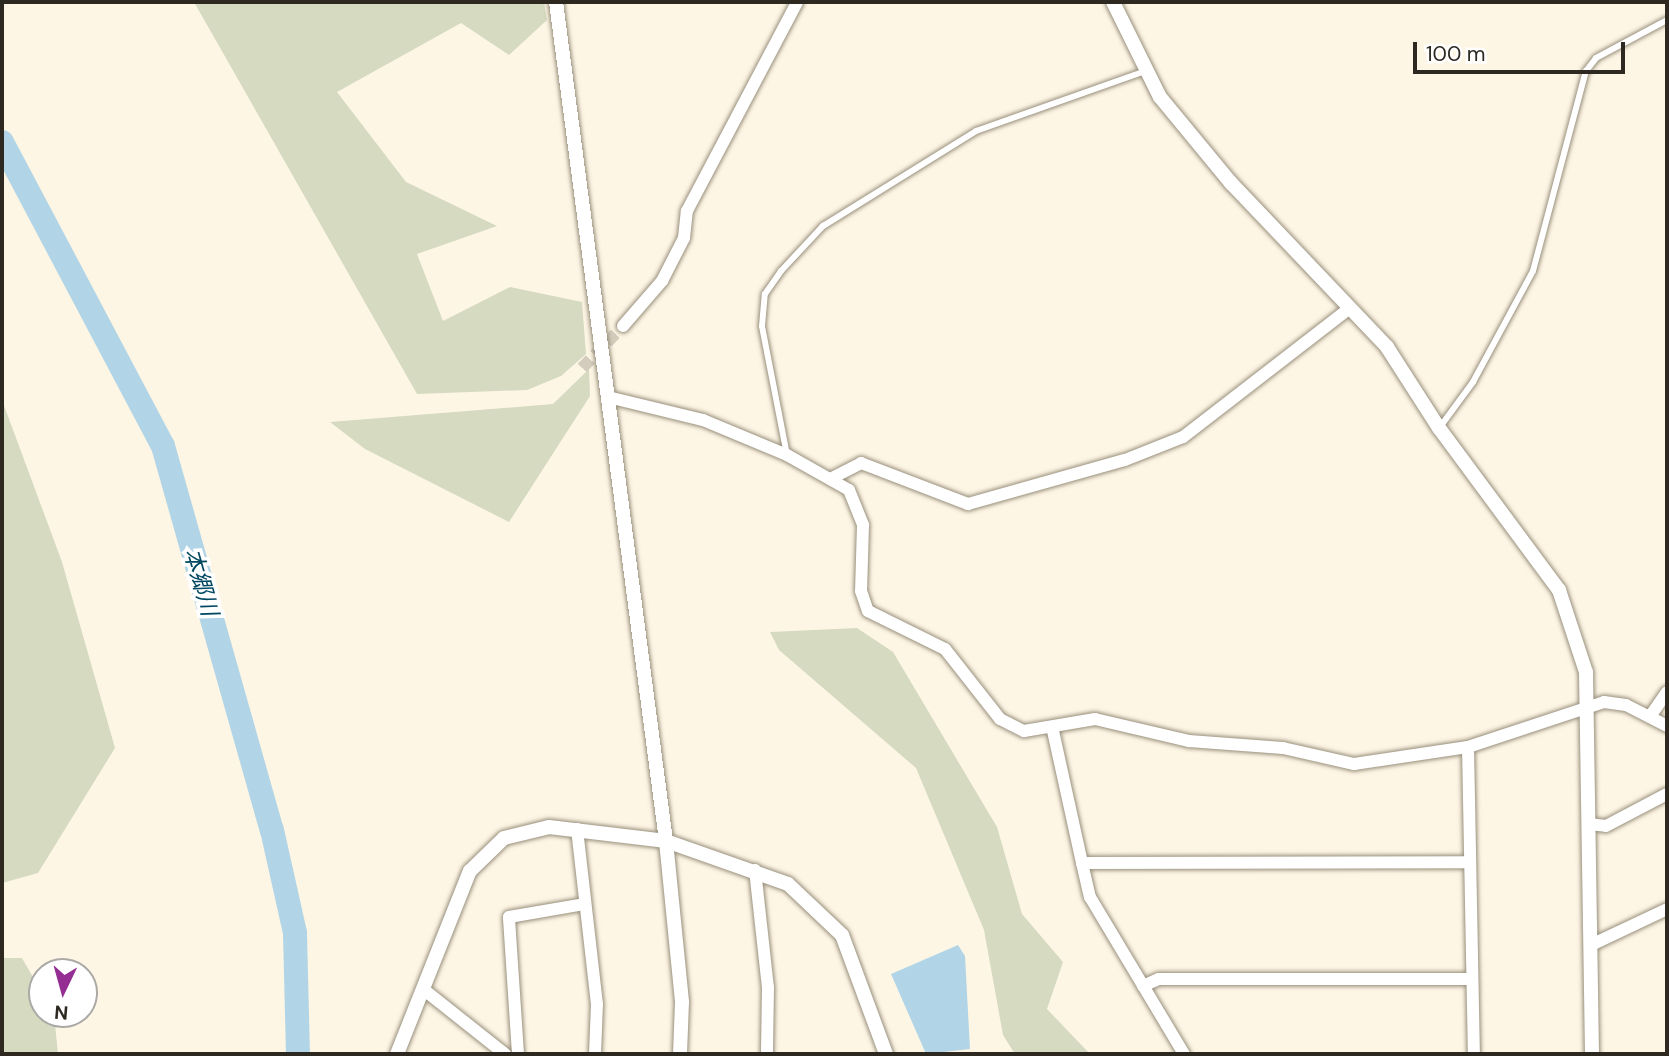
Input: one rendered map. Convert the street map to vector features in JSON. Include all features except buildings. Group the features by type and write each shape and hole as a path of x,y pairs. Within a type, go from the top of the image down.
{"street":[{"path":"556,2 666,841 682,1002 680,1054"},
{"path":"623,326 662,281 684,238 687,211 797,2"},
{"path":"1113,2 1145,71 1231,183 1387,347 1438,428 1559,590 1580,648 1587,704 1592,1054"},
{"path":"832,478 861,463 968,504 1125,460 1184,436 1350,308"},
{"path":"608,397 679,412 787,455 849,490 859,509 861,591 868,611 945,649 1011,727 1053,731 1095,719 1189,741 1283,748 1354,764 1468,747 1587,704 1626,705 1651,715 1667,726"},
{"path":"1651,715 1667,691"},
{"path":"1053,731 1090,897 1184,1054"},
{"path":"1468,747 1474,1054"},
{"path":"1588,824 1606,826 1667,794"},
{"path":"577,829 597,1004 595,1054"},
{"path":"397,1054 457,897 486,852 526,830 577,829 666,841 755,870 808,897 842,935 886,1054"},
{"path":"1082,863 1469,862"},
{"path":"755,870 768,987 766,1054"},
{"path":"519,1054 509,917 584,904"},
{"path":"1591,945 1667,909"},
{"path":"1143,986 1159,979 1472,979"},
{"path":"423,989 505,1054"}],"lane":[{"path":"1438,428 1473,382 1533,271 1586,71 1596,58 1667,20"},
{"path":"787,455 762,326 765,294 781,271 823,226 976,131 1145,71"}],"green space":[{"path":"194,2 544,2 547,20 509,55 461,23 337,92 406,182 497,226 417,254 443,321 510,287 582,302 586,354 561,376 527,390 417,394"},
{"path":"589,369 590,396 509,522 365,449 330,422 553,404"},
{"path":"2,400 62,562 115,748 38,873 2,883"},
{"path":"857,628 893,652 997,827 1022,914 1063,962 1047,1009 1090,1054 1015,1054 1003,1035 984,930 916,768 779,650 770,632"},
{"path":"2,958 22,958 28,968 28,1028 55,1028 58,1054 2,1054"}],"water":[{"path":"958,945 965,956 970,1049 926,1054 891,974"}],"waterway":[{"name":"本郷川","path":"2,142 163,446 272,830 295,933 298,1054"}],"tunnel":[{"path":"582,368 623,326"}]}
